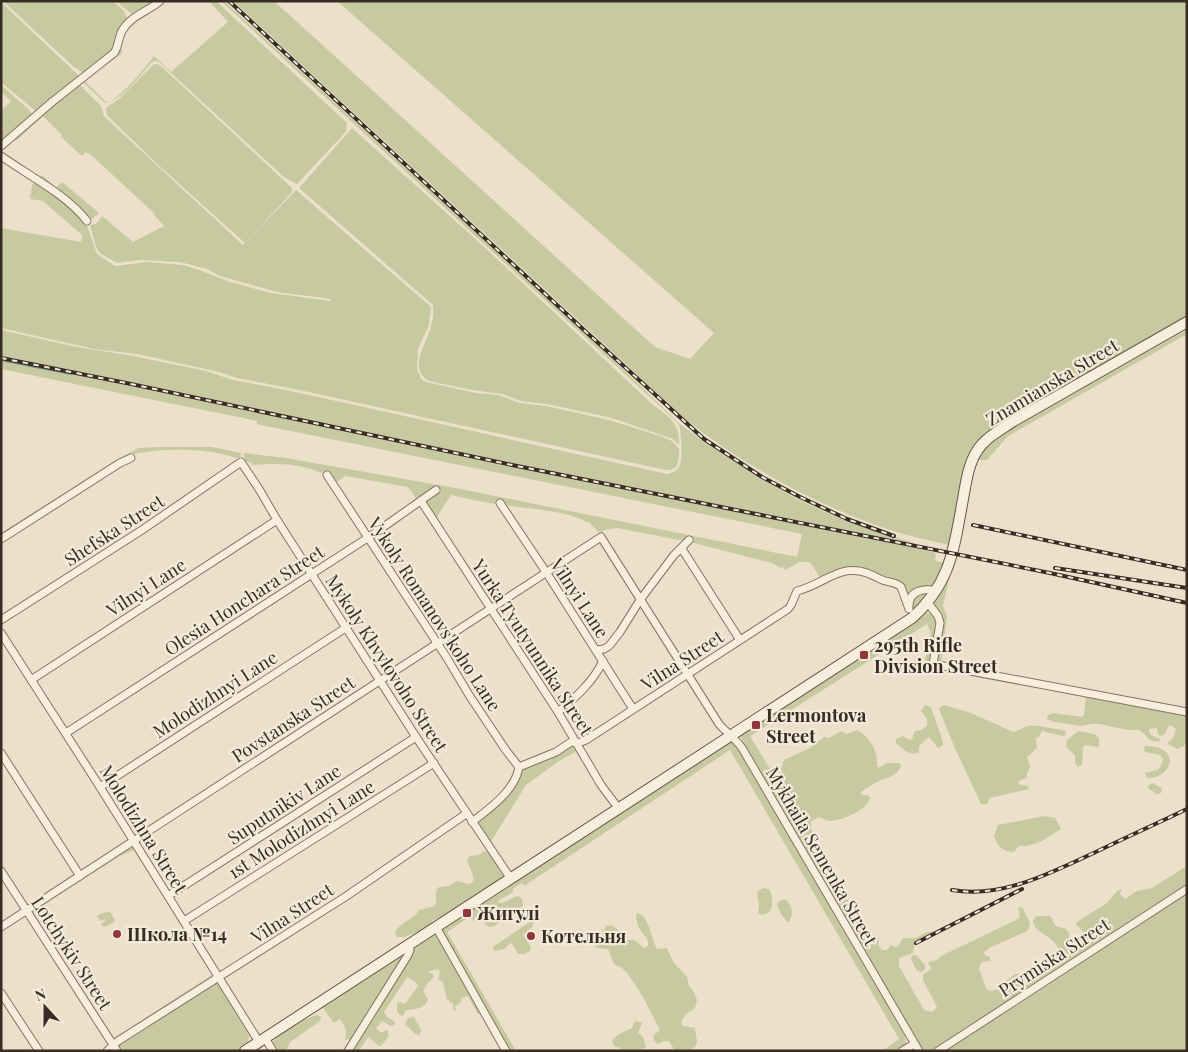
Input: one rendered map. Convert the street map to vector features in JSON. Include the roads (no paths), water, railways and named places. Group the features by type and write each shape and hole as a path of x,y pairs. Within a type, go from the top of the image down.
{"street":[{"path":"1,146 52,102 114,53 126,25 160,1"},
{"path":"1,156 62,196 87,221"},
{"name":"Znamianska Street","path":"245,1051 732,735 928,603 937,591 948,567 970,469 977,451 986,440 1012,422 1187,322"},
{"path":"1,539 120,463 131,458"},
{"name":"Mykoly Khvylovoho Street","path":"241,462 416,737 511,879"},
{"name":"Shefska Street","path":"1,620 142,530 241,462"},
{"name":"Vykoly Romanovs'koho Lane","path":"327,476 469,696 519,767"},
{"name":"Olesia Honchara Street","path":"66,733 312,574 436,490"},
{"name":"Yurka Tyutyunnika Street","path":"421,501 558,712 601,785 611,796 618,809"},
{"name":"Vilnyi Lane","path":"500,503 633,709"},
{"name":"Vilnyi Lane","path":"31,680 277,520"},
{"name":"Povstanska Street","path":"1,927 601,537"},
{"name":"Mykhaila Semenka Street","path":"601,537 719,724 724,731 732,735 742,748 914,1044"},
{"path":"596,650 604,650 609,646 640,600 674,555 689,540"},
{"path":"682,549 740,640"},
{"name":"Vilna Street","path":"519,767 556,752 566,744 571,742 578,744 586,740 788,609 797,591 808,588 832,575 840,572 868,572 882,580 896,583 901,587 910,614"},
{"path":"910,614 908,603 913,594 922,589 937,591"},
{"path":"928,603 938,616 940,623 933,664 1187,712"},
{"name":"Molodizhnyi Lane","path":"100,787 346,627"},
{"name":"Molodizhna Street","path":"1,633 134,840 219,977 262,1040 274,1051"},
{"path":"558,712 596,675 603,661"},
{"name":"Suputnikiv Lane","path":"168,896 416,737"},
{"path":"1,753 80,876"},
{"name":"1st Molodizhnyi Lane","path":"184,921 434,763"},
{"path":"472,822 499,800 517,778 519,767"},
{"name":"Vilna Street","path":"107,1051 115,1048 466,814"},
{"name":"Lotchykiv Street","path":"1,872 115,1048"},
{"name":"Prymiska Street","path":"938,1051 1187,889"},
{"path":"436,927 506,1051"},
{"path":"348,1051 408,955 410,950 407,946"},
{"path":"1,993 39,1051"},
{"path":"902,1051 914,1044 919,1051"}],"waterway":[{"path":"1,360 71,374"}],"railway":[{"path":"229,1 704,439 762,477 800,497 847,519 894,536"},
{"path":"1,358 512,465 1050,573 1187,603"},
{"path":"973,525 1187,570"},
{"path":"1055,568 1187,588"},
{"path":"952,890 971,892 991,890 1010,887 1028,881 1065,866 1187,809"},
{"path":"916,943 1022,889"}],"place":[{"name":"295th Rifle Division Street","path":"864,655"},
{"name":"Lermontova Street","path":"756,725"},
{"name":"Жигулі","path":"467,913"},
{"name":"Школа №14","path":"117,934"},
{"name":"Котельня","path":"531,936"}]}
